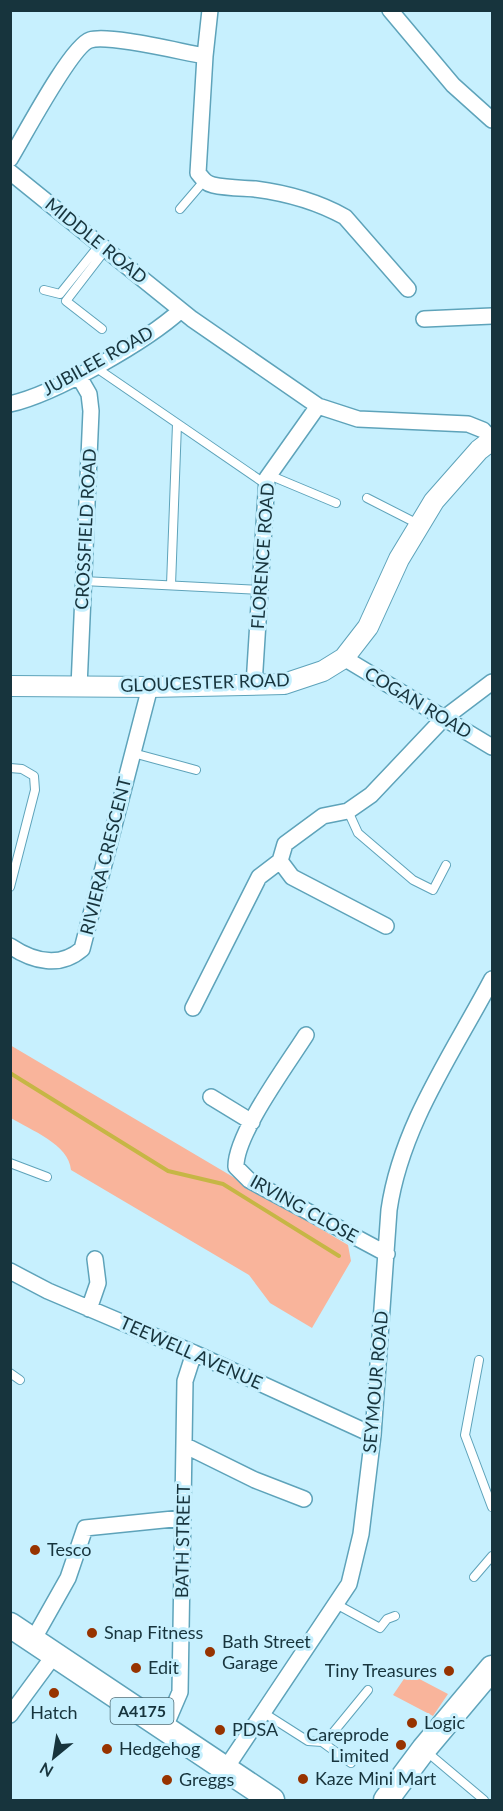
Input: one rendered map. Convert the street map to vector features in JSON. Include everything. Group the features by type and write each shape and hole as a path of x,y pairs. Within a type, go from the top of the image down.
{"main road":[{"name":"A4175","path":"10,1625 272,1800"},
{"path":"386,1800 424,1749 492,1668"}],"street":[{"path":"210,10 204,56 198,173 204,182 316,202 332,210 345,217 408,289"},
{"path":"390,10 453,85 492,120"},
{"path":"10,159 69,60 84,43 104,39 204,56"},
{"name":"MIDDLE ROAD","path":"10,172 181,310 318,406 358,419 468,424 483,430 492,440"},
{"name":"JUBILEE ROAD","path":"10,404 28,399 78,375 153,332 181,310"},
{"path":"424,319 492,316"},
{"name":"CROSSFIELD ROAD","path":"78,375 89,394 91,411 79,687"},
{"name":"FLORENCE ROAD","path":"254,685 268,480 318,406"},
{"name":"GLOUCESTER ROAD","path":"10,686 254,685 284,684 305,678 344,658 368,627 399,559 434,501 479,450 492,440"},
{"name":"COGAN ROAD","path":"344,658 492,747"},
{"path":"193,1008 259,877 279,861 281,851 293,836 323,816 348,811 387,781 443,719 492,682"},
{"name":"RIVIERA CRESCENT","path":"10,946 43,960 61,962 82,949 150,687"},
{"path":"279,861 292,877 386,926"},
{"name":"SEYMOUR ROAD","path":"226,1768 349,1584 362,1534 373,1435 392,1192 407,1138 492,979"},
{"name":"IRVING CLOSE","path":"306,1035 252,1122 236,1155 236,1167 241,1174 387,1254"},
{"path":"211,1097 252,1122"},
{"path":"89,1309 98,1283 95,1259"},
{"name":"TEEWELL AVENUE","path":"10,1271 48,1292 194,1353 373,1435"},
{"name":"BATH STREET","path":"165,1727 180,1692 185,1381 194,1353"},
{"path":"184,1445 255,1480 304,1499"},
{"path":"33,1640 68,1578 85,1528 183,1518"},
{"path":"12,1709 55,1654"}],"lane":[{"path":"180,209 204,182"},
{"path":"44,290 60,294 104,246"},
{"path":"102,328 66,301 104,246"},
{"path":"93,366 177,424 268,480 336,503"},
{"path":"171,585 177,424"},
{"path":"368,498 420,525"},
{"path":"83,581 260,591"},
{"path":"133,753 196,770"},
{"path":"10,768 22,769 34,776 36,790 10,887"},
{"path":"348,811 358,833 413,880 433,890 446,865"},
{"path":"10,1163 47,1177"},
{"path":"479,1360 465,1435 492,1507"},
{"path":"10,1373 20,1380"},
{"path":"474,1577 492,1556"},
{"path":"336,1604 380,1628 387,1619 395,1616"},
{"path":"264,1713 308,1741 322,1742 327,1740 368,1690"},
{"path":"322,1742 351,1763"},
{"path":"424,1749 484,1800"}],"shaded area":[{"path":"10,1045 348,1245 351,1261 312,1328 270,1303 249,1275 71,1170 69,1161 56,1145 11,1118"},
{"path":"408,1673 448,1694 433,1716 393,1695"}],"waterway":[{"path":"10,1073 168,1171 223,1184 339,1256"}],"place":[{"name":"Tesco","path":"35,1550"},
{"name":"Snap Fitness","path":"92,1633"},
{"name":"Bath Street Garage","path":"210,1652"},
{"name":"Edit","path":"136,1668"},
{"name":"Tiny Treasures","path":"449,1671"},
{"name":"Hatch","path":"54,1693"},
{"name":"Logic","path":"412,1723"},
{"name":"PDSA","path":"220,1730"},
{"name":"Careprode Limited","path":"401,1745"},
{"name":"Hedgehog","path":"107,1749"},
{"name":"Kaze Mini Mart","path":"303,1779"},
{"name":"Greggs","path":"167,1780"}]}
